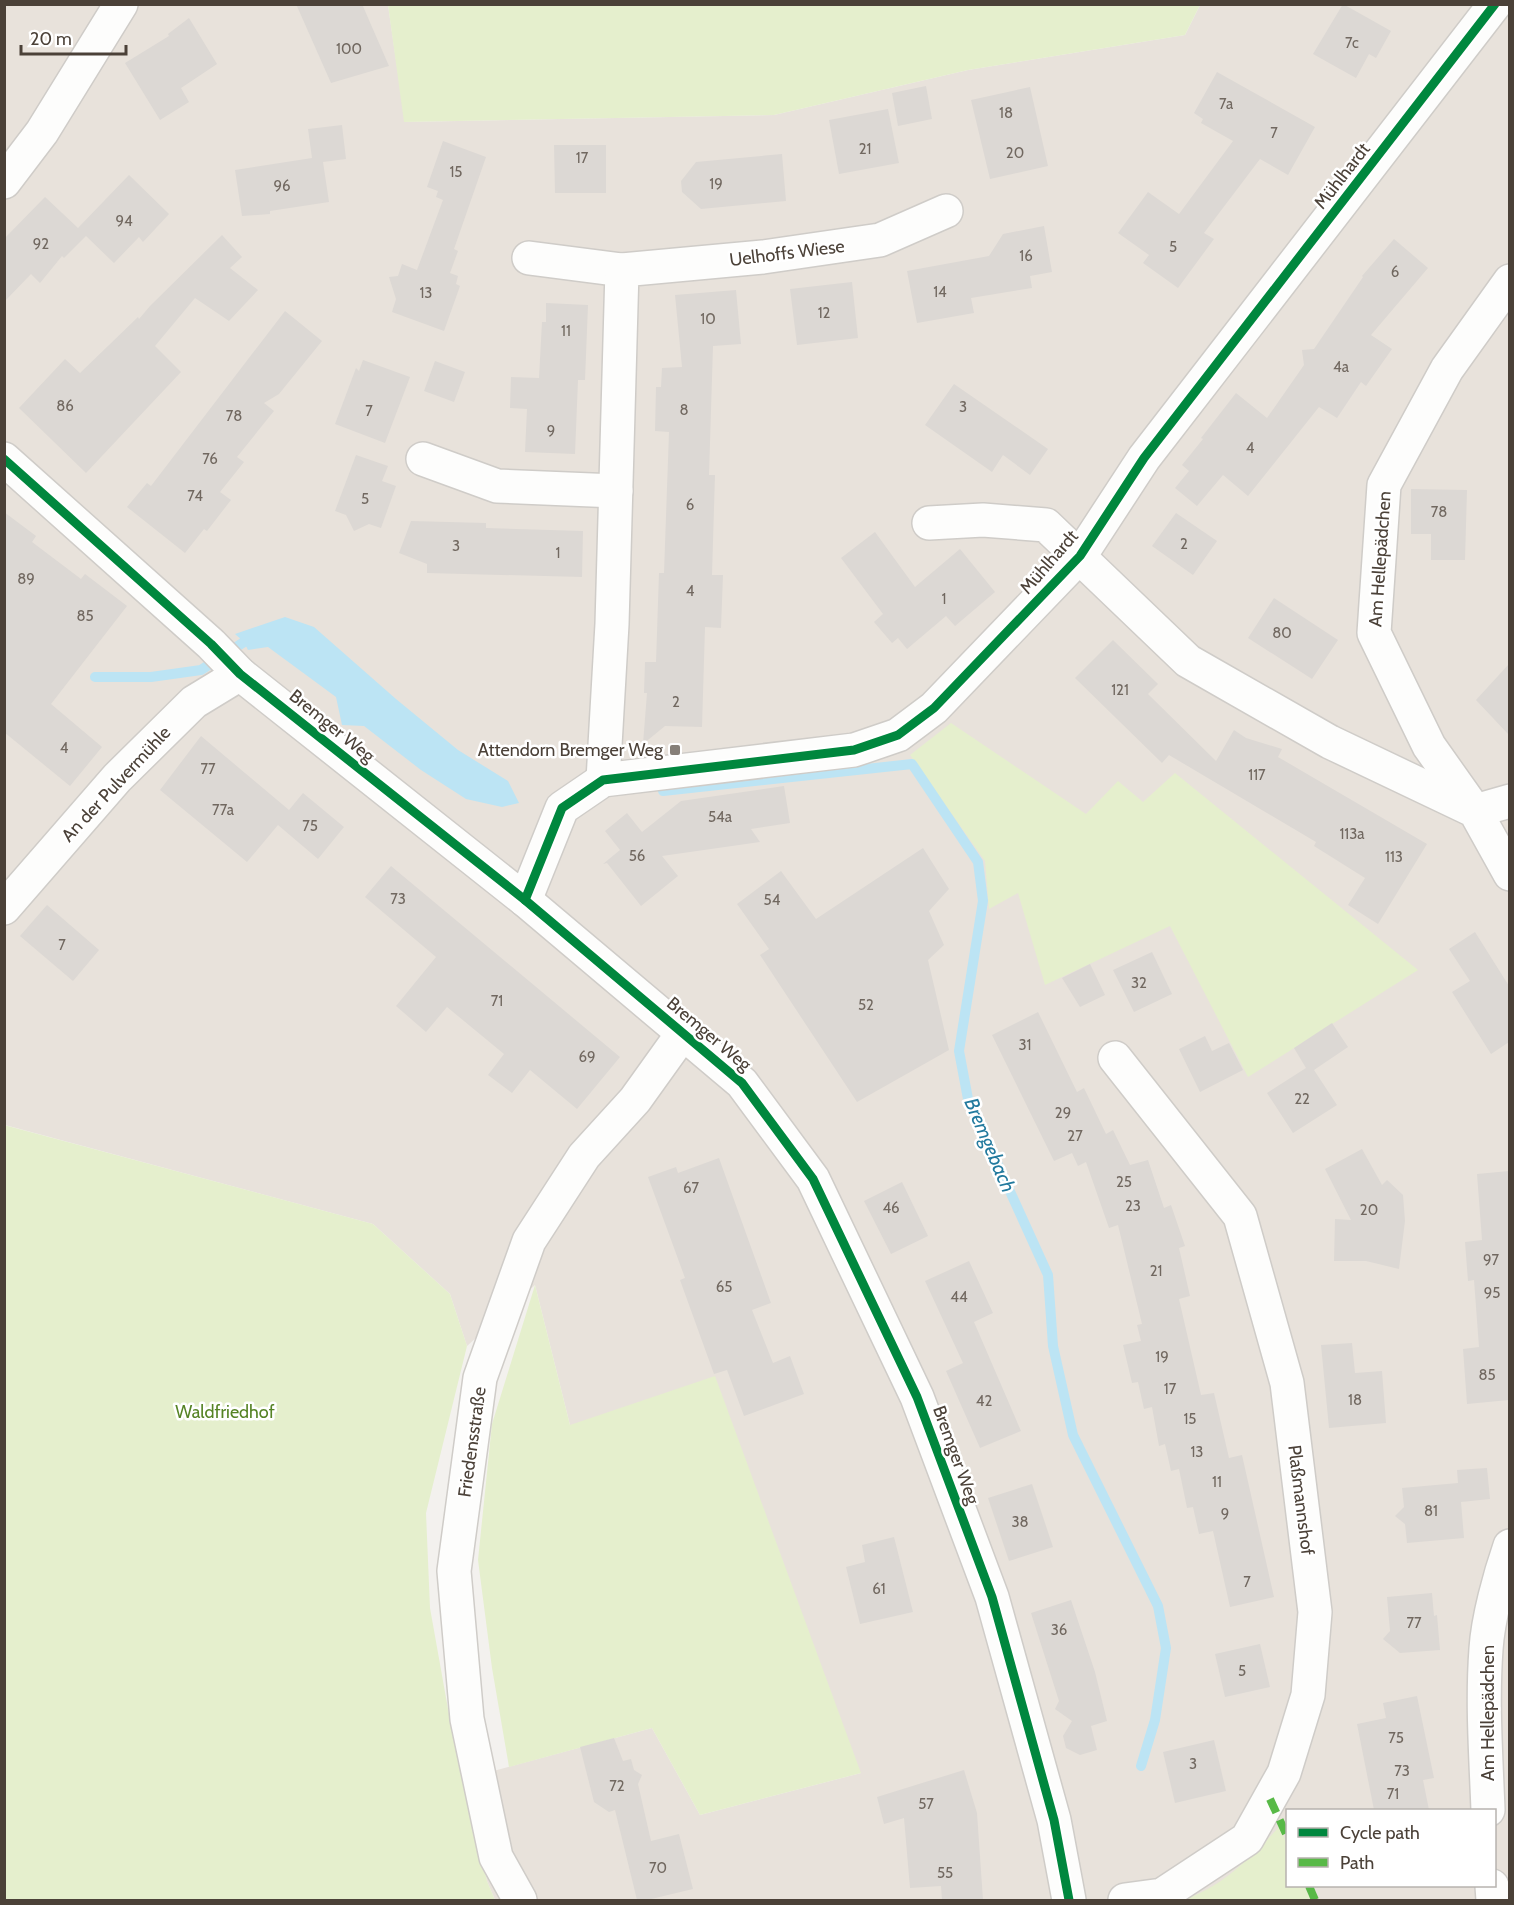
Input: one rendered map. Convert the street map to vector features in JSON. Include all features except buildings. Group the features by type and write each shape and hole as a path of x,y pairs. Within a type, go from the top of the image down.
{"street":[{"path":"4,182 42,132 120,4"},
{"name":"Mühlhardt","path":"525,900 562,808 603,780 854,750 898,735 934,708 1080,556 1144,458 1495,4"},
{"name":"Uelhoffs Wiese","path":"529,258 622,270 763,258 880,240 946,211"},
{"path":"603,780 612,624 622,270"},
{"name":"Am Hellepädchen","path":"1509,281 1448,369 1384,484 1374,633 1429,746 1475,811 1509,874"},
{"name":"Bremger Weg","path":"4,459 227,660 525,900 742,1083 813,1179 917,1397 992,1597 1054,1820 1069,1900"},
{"path":"423,459 497,486 616,491"},
{"name":"Mühlhardt","path":"929,523 983,520 1046,525 1080,556"},
{"path":"1080,556 1188,661 1329,742 1475,811 1509,801"},
{"name":"An der Pulvermühle","path":"4,908 117,778 194,702 227,660"},
{"name":"Friedensstraße","path":"520,1900 496,1857 467,1719 454,1571 480,1378 529,1241 584,1156 635,1100 683,1033"},
{"name":"Plaßmannshof","path":"1115,1058 1239,1216 1287,1383 1315,1612 1308,1695 1284,1773 1247,1839 1162,1895 1125,1900"},
{"name":"Am Hellepädchen","path":"1488,1809 1485,1728 1486,1647 1501,1573 1509,1546"}],"shaded area":[{"path":"4,5 388,5 405,122 774,115 968,70 1185,35 1200,5 1509,5 1509,1900 495,1900 487,1881 464,1779 652,1728 700,1815 861,1773 570,1425 535,1285 467,1346 450,1294 373,1224 5,1125"}],"green space":[{"path":"388,4 1200,5 1185,35 968,70 774,115 404,122"},
{"path":"951,723 1086,814 1118,781 1143,802 1175,773 1418,970 1248,1077 1170,926 1045,985 1018,893 989,909 985,861 910,755"},
{"name":"Waldfriedhof","path":"4,1125 373,1224 450,1294 467,1346 426,1513 430,1608 448,1709 487,1881 495,1900 5,1900"},
{"path":"535,1285 570,1425 715,1376 861,1773 700,1815 652,1728 509,1767 492,1668 478,1560 492,1424"},
{"path":"1280,1826 1286,1842 1286,1887 1304,1887 1311,1900 1182,1900 1210,1888 1236,1870"}],"water":[{"path":"285,617 314,627 458,750 508,781 519,803 502,807 466,799 421,770 364,726 342,725 336,697 268,647 248,650 244,642 235,634"}],"waterway":[{"name":"Bremgebach","path":"95,677 151,677 201,670 244,642"},
{"name":"Bremgebach","path":"663,791 912,764 978,862 983,901 959,1051 968,1099 1048,1275 1053,1346 1073,1435 1158,1606 1166,1648 1155,1720 1141,1766"}],"marked path":[{"path":"1270,1799 1286,1834"},
{"path":"1309,1887 1315,1900"}],"cycle path":[{"path":"525,900 562,808 603,780 854,750 898,735 934,708 1080,556 1144,458 1495,4"},
{"path":"4,459 211,644 240,674 525,900 742,1083 813,1179 917,1397 992,1597 1054,1820 1069,1900"}],"place":[{"name":"Attendorn Bremger Weg","path":"675,750"}]}
